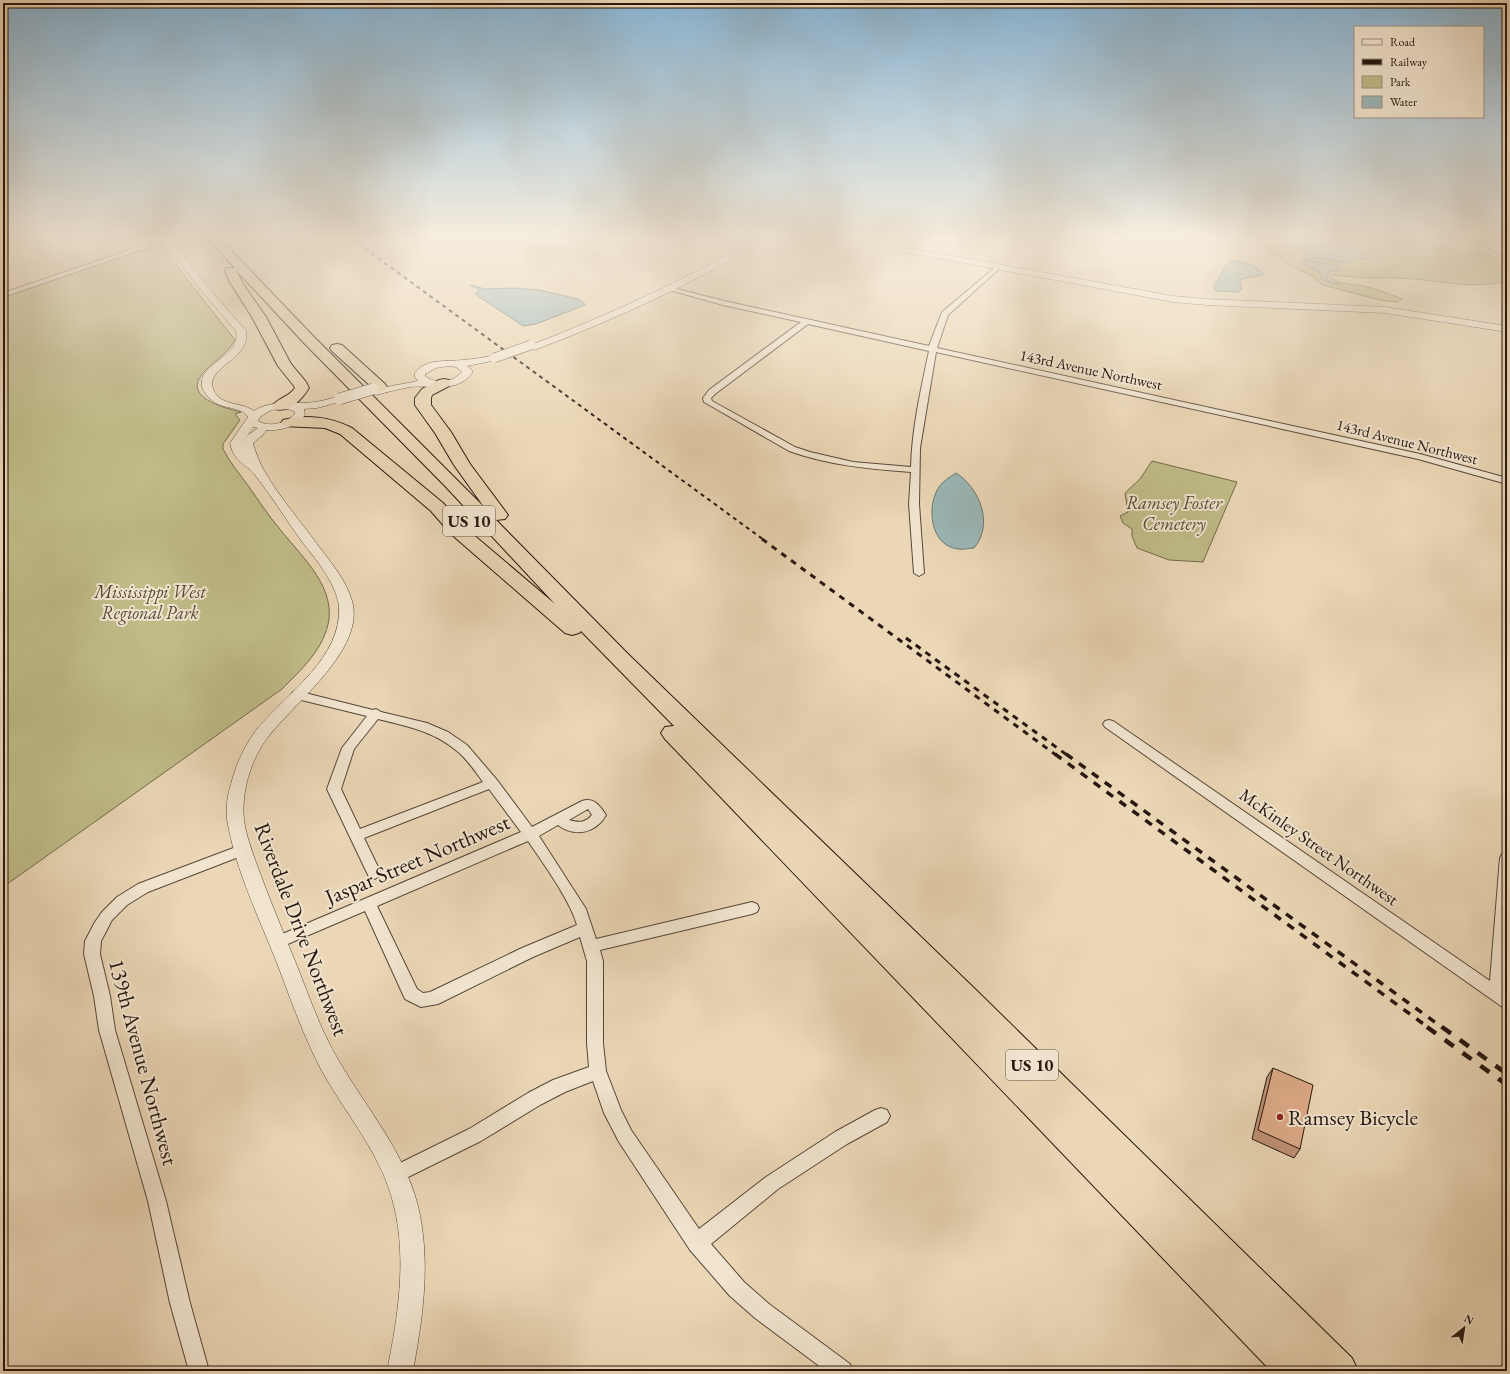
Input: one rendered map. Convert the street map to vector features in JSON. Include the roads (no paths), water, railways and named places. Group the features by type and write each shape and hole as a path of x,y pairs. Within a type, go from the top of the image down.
{"highway":[{"path":"250,303 259,317 285,366 302,388 285,414 307,421 324,422 339,426 346,431 437,507 457,530 572,629"},
{"name":"US 10","path":"265,303 304,348 439,487 497,552 901,968 1298,1371"},
{"name":"US 10","path":"272,303 452,483 558,595 712,751 960,994 1338,1371"},
{"path":"288,303 317,329"},
{"path":"327,339 377,390"},
{"path":"437,383 423,398 423,405 443,432 466,471 536,562 558,595"}],"street":[{"path":"217,303 242,331 243,337 239,347 210,373 206,382 212,398 216,402 247,411 259,426 285,414"},
{"path":"533,346 628,303"},
{"path":"377,390 412,384 459,380 467,373 495,359 611,316 638,303"},
{"name":"143rd Avenue Northwest","path":"730,303 1420,457 1507,481"},
{"path":"919,573 914,504 920,420 933,349 945,314 956,303"},
{"path":"1250,303 1379,309 1507,329"},
{"path":"808,321 712,392 707,398 710,404 792,449 805,454 855,466 916,470"},
{"path":"253,419 262,411 285,414 314,410 405,380 436,364 456,364 495,359"},
{"path":"456,364 466,368 467,373"},
{"path":"420,373 420,379 437,383"},
{"path":"209,392 238,403 285,414"},
{"name":"Riverdale Drive Northwest","path":"285,414 252,437 247,444 258,471 337,581 345,599 347,615 345,625 335,650 326,664 260,737 243,768 235,808 236,823 278,942 325,1055 334,1072 380,1143 396,1174 408,1215 413,1257 411,1310 400,1371"},
{"name":"Riverdale Drive Northwest","path":"253,419 236,443 236,448 242,458 258,471"},
{"path":"297,695 376,713 423,726 444,735 462,748 492,783 530,834 569,892 581,913 592,946 595,961 595,1043 598,1071 613,1113 624,1136 697,1244 737,1289 762,1311 843,1371"},
{"path":"374,873 334,789 348,748 376,713"},
{"name":"McKinley Street Northwest","path":"1109,724 1502,998"},
{"path":"356,836 492,783"},
{"name":"Jaspar Street Northwest","path":"278,942 530,834 560,818"},
{"name":"139th Avenue Northwest","path":"199,1371 180,1303 157,1202 107,1030 102,996 92,954 93,941 106,916 122,901 143,888 244,849"},
{"path":"1502,998 1507,858"},
{"path":"369,904 411,994 421,1000 432,999 519,956 586,928"},
{"path":"592,946 752,908"},
{"path":"396,1174 475,1135 534,1099 559,1086 598,1071"},
{"path":"697,1244 772,1183 841,1138 881,1116"}],"water":[{"path":"489,303 585,304 536,324 523,326"},
{"path":"956,473 972,488 978,497 982,508 983,529 980,539 974,548 961,549 949,547 936,534 933,524 932,514 935,495 942,483"}],"railway":[{"path":"440,303 764,540"},
{"path":"762,539 1056,755"},
{"path":"906,638 1067,755"},
{"path":"1055,754 1429,1028"},
{"path":"1066,754 1443,1028"},
{"path":"1427,1027 1507,1085"},
{"path":"1442,1027 1507,1074"}],"place":[{"name":"Ramsey Bicycle","path":"1280,1117"}],"park label":[{"name":"Ramsey Foster Cemetery","path":"1174,513"},
{"name":"Mississippi West Regional Park","path":"150,602"}]}
